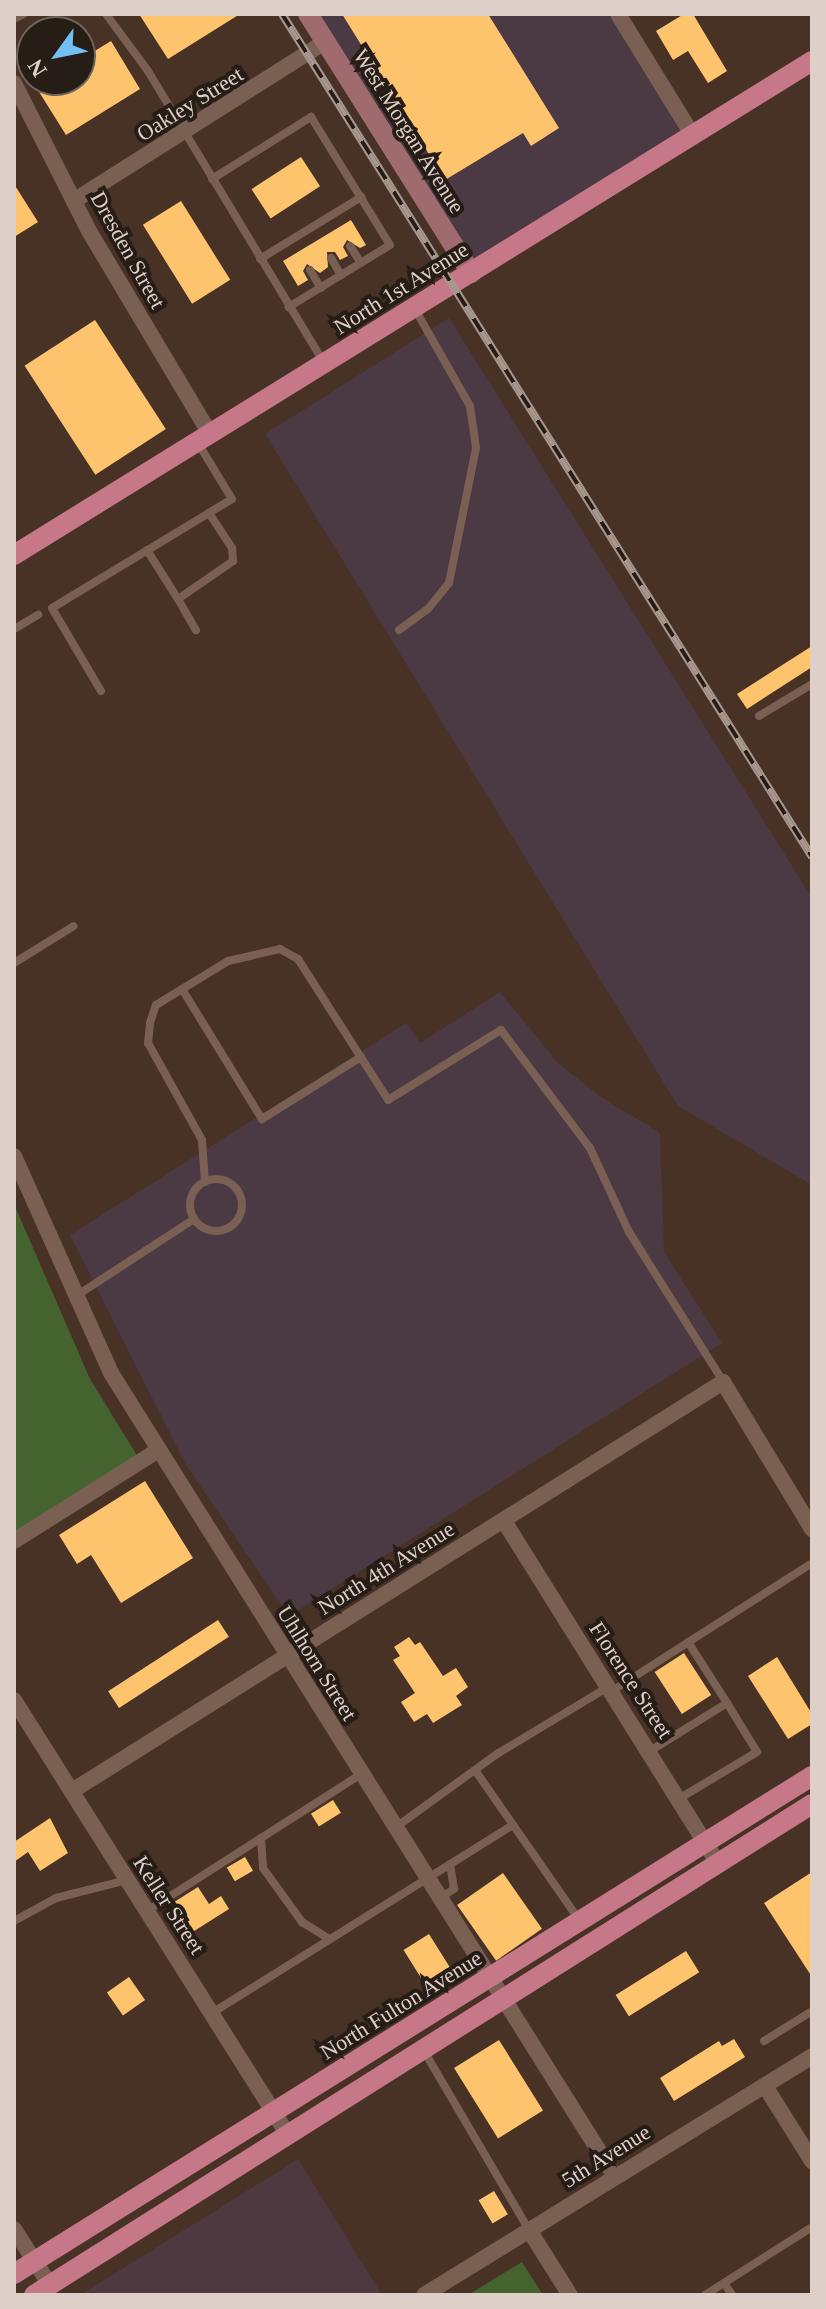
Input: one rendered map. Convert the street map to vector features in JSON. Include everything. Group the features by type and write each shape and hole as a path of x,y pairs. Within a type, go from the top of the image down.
{"main road":[{"name":"North 1st Avenue","path":"14,555 812,61"},
{"name":"North Fulton Avenue","path":"14,2274 812,1776"},
{"path":"42,2290 812,1804"}],"street":[{"name":"West Morgan Avenue","path":"308,14 471,273"},
{"path":"623,16 693,136"},
{"name":"Oakley Street","path":"75,200 325,42"},
{"name":"Dresden Street","path":"14,83 204,438"},
{"name":"Uhlhorn Street","path":"14,1156 111,1373 157,1451 614,2175"},
{"path":"723,1382 812,1529"},
{"name":"North 4th Avenue","path":"72,1791 723,1382"},
{"path":"14,1541 157,1451"},
{"name":"Florence Street","path":"504,1521 680,1798 718,1864"},
{"name":"Keller Street","path":"14,1700 288,2135"},
{"name":"5th Avenue","path":"424,2295 614,2175 812,2056"},
{"path":"765,2086 812,2161"},
{"path":"14,2229 34,2261 42,2290"},
{"path":"529,2230 570,2295"}],"lane":[{"path":"14,19 24,14"},
{"path":"106,14 185,133 325,364"},
{"path":"212,179 311,117 390,245 289,307"},
{"path":"260,259 293,243 361,197"},
{"path":"350,246 361,263"},
{"path":"331,258 341,275"},
{"path":"310,270 321,288"},
{"path":"399,630 428,609 449,583 476,448 470,406 414,308"},
{"path":"101,691 52,608 232,499 204,438"},
{"path":"178,599 233,561 232,548 209,513"},
{"path":"147,550 196,630"},
{"path":"15,627 38,615"},
{"path":"759,716 812,684"},
{"path":"14,963 74,926"},
{"path":"205,1182 202,1140 148,1043 156,1005 228,961 280,949 298,959 388,1100 501,1030 590,1148 629,1232 723,1382"},
{"path":"182,989 262,1119 361,1057"},
{"path":"218,1180 233,1186 241,1200 240,1216 221,1231 205,1229 194,1219 191,1199 205,1182 218,1180"},
{"path":"76,1296 194,1219"},
{"path":"396,1828 477,1773 497,1754 688,1642 812,1563"},
{"path":"680,1798 757,1752 688,1642"},
{"path":"650,1751 727,1703"},
{"path":"477,1773 579,1921"},
{"path":"147,1911 361,1774"},
{"path":"212,2013 513,1825"},
{"path":"261,1838 263,1868 302,1922 329,1939"},
{"path":"440,1899 454,1889 450,1864"},
{"path":"14,1921 56,1898 127,1880"},
{"path":"764,2041 812,2011"},
{"path":"423,2050 529,2230"},
{"path":"705,2295 812,2227"},
{"path":"724,2283 732,2295"}],"shaded area":[{"path":"310,14 618,14 693,136 471,273"},
{"path":"449,318 812,898 812,1185 678,1106 265,434"},
{"path":"500,992 558,1063 601,1097 660,1133 664,1252 722,1343 289,1616 186,1465 70,1235 406,1023 420,1043"},
{"path":"298,2159 382,2295 80,2295"}],"green space":[{"path":"14,1204 90,1379 138,1457 14,1535"},
{"path":"522,2262 543,2295 468,2295"}],"building":[{"path":"139,14 240,14 168,59"},
{"path":"342,14 488,14 559,128 531,146 523,133 445,180"},
{"path":"684,14 693,14 727,71 708,83 688,51 673,60 656,31"},
{"path":"111,41 140,89 66,135 42,96 96,96 96,50"},
{"path":"301,157 320,186 271,218 252,189"},
{"path":"14,184 38,222 14,237"},
{"path":"181,201 230,280 192,304 143,225"},
{"path":"351,220 366,245 360,248 347,240 343,247 348,256 340,260 335,252 327,252 328,267 320,273 307,264 303,271 308,280 298,286 283,261"},
{"path":"95,320 166,429 95,475 25,366"},
{"path":"812,646 812,667 747,709 737,694"},
{"path":"145,1481 193,1558 121,1603 91,1555 77,1564 59,1535"},
{"path":"218,1620 229,1637 119,1708 108,1691"},
{"path":"409,1637 415,1645 420,1642 443,1676 456,1668 468,1687 456,1696 462,1705 433,1723 427,1714 414,1722 401,1702 415,1693 393,1660 400,1656 394,1647"},
{"path":"684,1653 711,1695 682,1714 655,1672"},
{"path":"777,1657 812,1714 812,1724 788,1739 748,1676"},
{"path":"333,1800 341,1813 319,1826 311,1814"},
{"path":"50,1818 68,1853 40,1871 28,1852 14,1862 14,1842"},
{"path":"245,1857 253,1871 235,1881 227,1868"},
{"path":"812,1872 812,1977 764,1903"},
{"path":"503,1873 542,1929 496,1961 457,1905"},
{"path":"198,1887 209,1904 221,1896 229,1909 191,1933 171,1904"},
{"path":"429,1934 454,1974 428,1990 404,1950"},
{"path":"686,1951 699,1972 629,2016 616,1995"},
{"path":"129,1977 145,2000 123,2015 107,1992"},
{"path":"734,2039 745,2057 674,2101 660,2078 719,2041 722,2046"},
{"path":"499,2040 543,2110 498,2138 454,2068"},
{"path":"494,2191 508,2214 492,2223 479,2200"}],"railway":[{"path":"282,14 812,857"}]}
